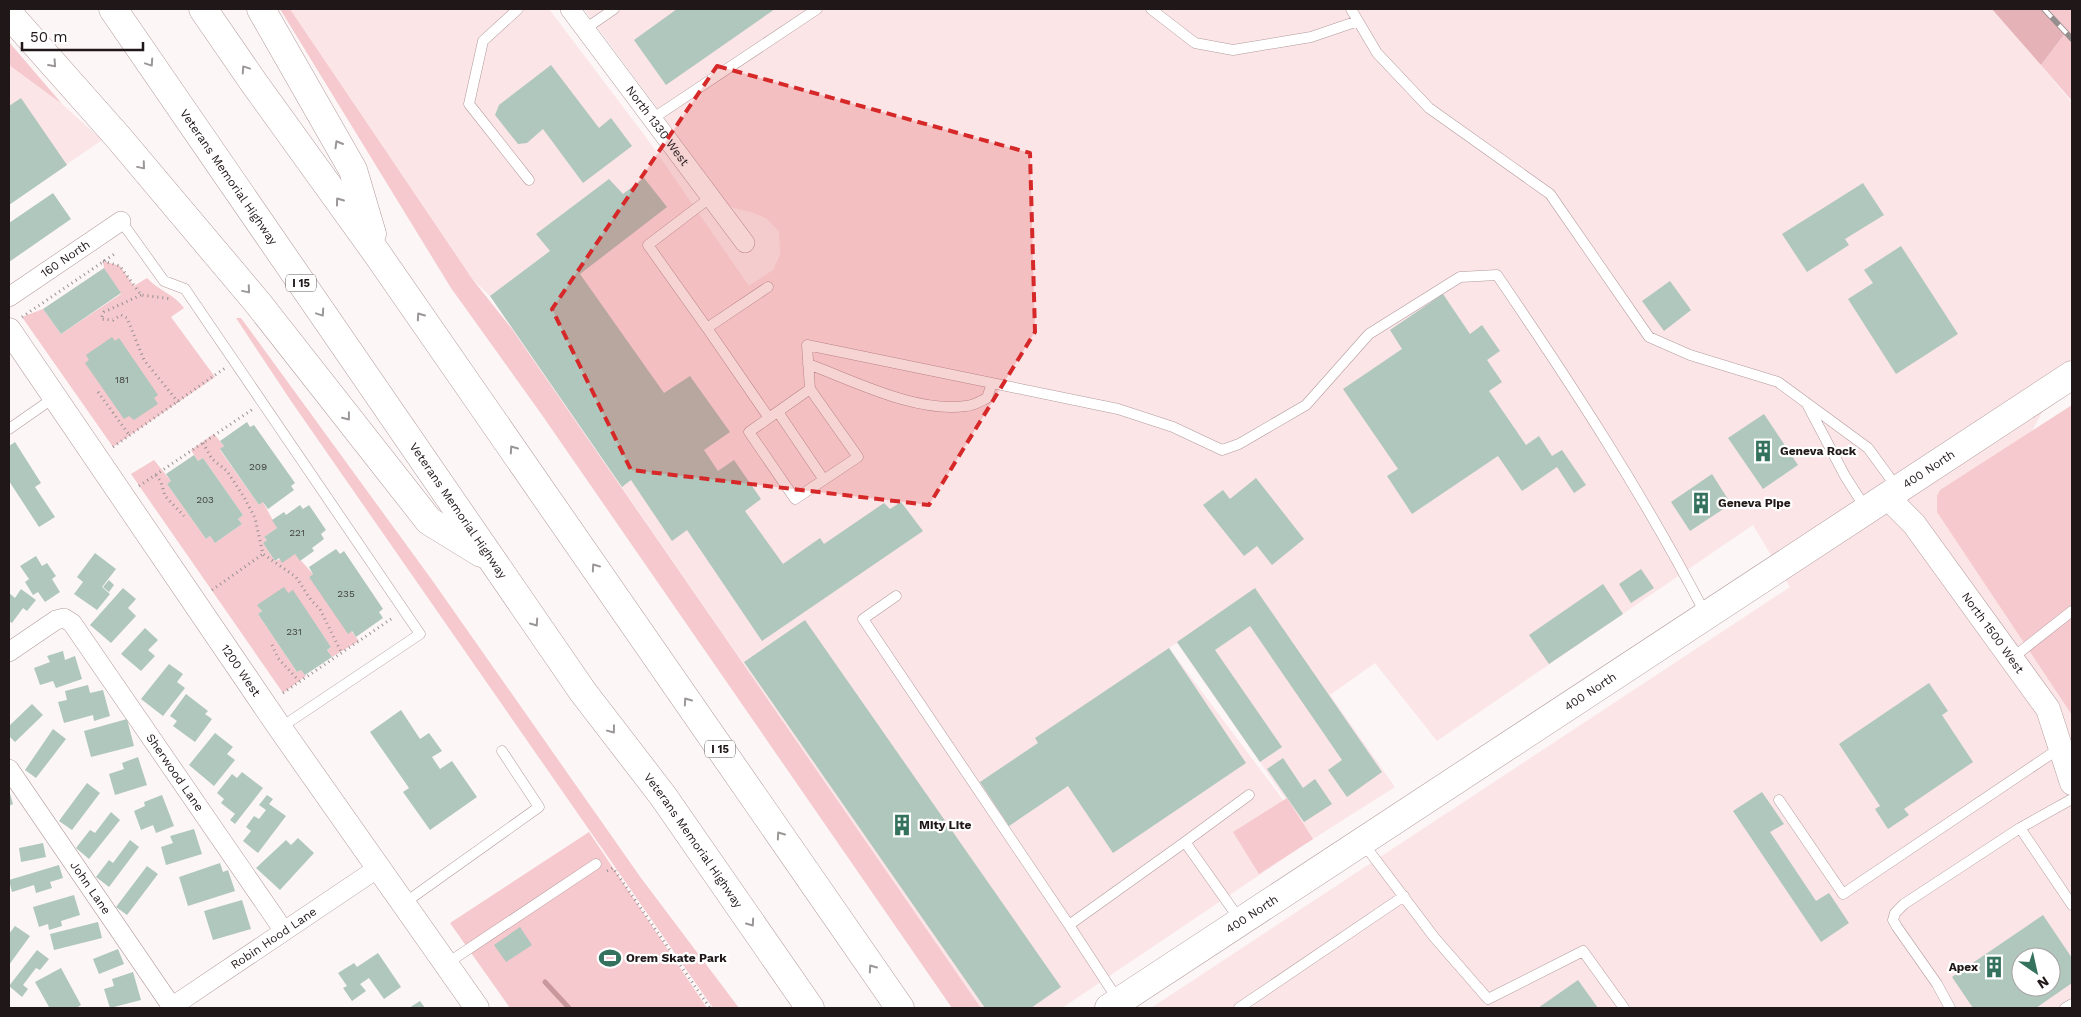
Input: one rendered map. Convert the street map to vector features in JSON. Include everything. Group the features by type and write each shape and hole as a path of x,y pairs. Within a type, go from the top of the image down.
{"main road":[{"name":"Veterans Memorial Highway","path":"113,9 583,692 663,796 810,1008"},
{"name":"I 15","path":"203,9 378,255 900,1008"},
{"path":"261,9 353,170 378,255"},
{"path":"9,14 118,137 257,302 428,521 489,557"},
{"name":"400 North","path":"1118,1006 1241,922 2072,375"}],"street":[{"name":"North 1330 West","path":"570,9 746,243"},
{"name":"160 North","path":"9,297 121,221"},
{"name":"1200 West","path":"16,323 55,397 280,728 477,1008"},
{"name":"North 1500 West","path":"1885,499 1897,507 1914,524 2048,710 2072,783"},
{"name":"Sherwood Lane","path":"9,652 56,620 64,618 72,623 284,931"},
{"name":"John Lane","path":"9,769 171,1008"},
{"name":"Robin Hood Lane","path":"171,1008 378,868"}],"lane":[{"path":"518,9 483,41 469,104 529,180"},
{"path":"585,29 614,9"},
{"path":"652,119 817,9"},
{"path":"1152,9 1195,43 1233,50 1310,37 1358,21"},
{"path":"1351,9 1378,53 1429,108 1550,194 1649,337 1690,355 1778,382 1868,448 1885,499"},
{"path":"711,197 648,245 707,328 824,480"},
{"path":"121,221 164,281 185,289 420,634 280,728"},
{"path":"810,389 749,432 795,500 858,457 810,389 807,345 1118,409 1173,427 1222,450 1239,444 1306,405 1369,334 1377,328 1460,276 1497,275 1572,386 1680,566 1707,616"},
{"path":"707,328 768,287"},
{"path":"808,364 883,392 931,406 968,406 988,398 992,383"},
{"path":"9,429 55,397"},
{"path":"1806,403 1845,476 1885,499"},
{"path":"896,596 863,619 1069,925 1118,1006"},
{"path":"2011,659 2072,611"},
{"path":"1779,800 1842,894 2060,748"},
{"path":"403,904 539,807 502,751"},
{"path":"1069,925 1249,795"},
{"path":"1950,1008 1937,984 1897,927 1893,920 1895,913 1904,904 2020,828 2072,799"},
{"path":"2020,828 2072,905"},
{"path":"1186,842 1241,922"},
{"path":"1362,842 1434,937 1488,999 1583,951 1624,1008"},
{"path":"446,964 596,864"},
{"path":"1239,1008 1404,896"},
{"path":"2065,1008 2072,1004"}],"path":[{"path":"16,323 116,253"},
{"path":"103,261 120,266 141,295"},
{"path":"178,299 141,295 104,312 101,319 113,320 121,315 127,318 144,360 178,402"},
{"path":"220,360 231,376"},
{"path":"113,448 225,368"},
{"path":"98,392 130,436"},
{"path":"140,486 253,408 248,400"},
{"path":"203,442 212,459 227,471 244,497 255,518 263,554 296,577 311,600 320,609 341,652"},
{"path":"156,475 161,482 165,496 184,516"},
{"path":"212,590 263,554"},
{"path":"283,693 397,614"},
{"path":"272,644 278,658 299,681"},
{"path":"604,873 612,868 710,1008"}],"highlighted area":[{"path":"717,66 1030,153 1035,332 929,505 631,470 552,309"}],"shaded area":[{"path":"280,9 290,9 473,280 512,329 981,1008 952,1008 542,415 451,288"},
{"path":"290,9 549,9 648,140 749,286 773,270 780,255 779,232 767,219 754,213 730,207 584,9 2044,9 2041,65 2072,103 2072,357 2006,479 2072,479 2072,1008 1151,1008 1790,587 1753,525 1437,741 1375,663 1330,695 1395,787 1313,839 1062,1008 981,1008 490,296 473,280","holes":["1177,643 1302,825 1169,648"]},
{"path":"1992,9 2044,9 2066,32 2041,65"},
{"path":"2044,9 2072,9 2072,101 2041,65 2066,32"},
{"path":"9,42 62,104 9,65"},
{"path":"9,65 62,104 102,140 9,204"},
{"path":"103,261 120,266 134,286 147,278 180,303 184,308 171,317 215,377 113,447 22,317 43,309 61,334 121,294 104,268"},
{"path":"236,318 241,318 432,580 641,878 739,1008 713,1008 291,401"},
{"path":"2072,405 2072,715 1937,512 1937,496 1940,490"},
{"path":"214,434 224,446 220,450 259,505 263,502 277,528 264,537 267,540 263,543 275,561 295,554 313,574 309,577 359,641 332,657 327,650 331,647 293,591 258,605 262,611 258,614 297,672 301,670 306,676 283,693 131,474 154,460 171,481 167,484 206,539 210,536 215,543 242,524 238,519 243,515 203,458 198,461 191,450"},
{"path":"1287,798 1313,839 1259,874 1233,832"},
{"path":"589,832 707,1008 510,1008 450,923"}],"building":[{"path":"677,9 775,9 666,85 634,40"},
{"path":"551,65 599,128 611,118 632,146 583,183 543,129 527,143 518,144 495,115 499,105"},
{"path":"21,98 67,165 9,205 9,106"},
{"path":"644,178 667,207 580,274 664,393 690,376 730,432 704,450 718,471 734,460 761,499 745,511 783,564 820,538 824,544 884,503 890,509 901,502 923,531 762,641 687,530 672,541 631,480 622,487 490,296 550,251 536,234 609,179 623,194"},
{"path":"1863,183 1884,215 1845,239 1849,245 1807,272 1782,234"},
{"path":"53,193 71,219 9,262 9,223"},
{"path":"1901,246 1958,334 1896,374 1848,299 1873,283 1864,270"},
{"path":"104,268 121,293 61,334 43,309"},
{"path":"1670,281 1691,310 1664,331 1642,301"},
{"path":"1443,294 1470,334 1482,325 1500,351 1487,360 1502,382 1489,391 1526,445 1539,436 1552,456 1562,450 1586,485 1574,493 1557,467 1522,491 1498,456 1412,514 1387,476 1398,469 1343,389 1402,349 1390,330"},
{"path":"112,337 115,341 119,338 158,395 154,398 158,404 134,420 129,416 124,419 85,363 89,360 86,355"},
{"name":"Geneva Rock","path":"1764,414 1798,465 1763,489 1728,438"},
{"path":"247,422 250,427 254,425 295,483 291,486 294,490 268,509 263,502 259,505 220,449 224,446 220,441"},
{"path":"15,442 41,483 35,487 55,517 39,527 9,481 9,446"},
{"path":"194,455 198,461 203,458 243,515 238,519 242,524 215,543 210,536 206,539 167,484 171,481 166,474"},
{"name":"Geneva Pipe","path":"1712,474 1731,504 1690,531 1671,502"},
{"path":"1256,478 1304,539 1272,565 1257,546 1244,556 1203,505 1223,490 1230,499"},
{"path":"300,505 303,509 309,505 326,530 321,534 324,539 312,548 314,551 300,561 295,554 282,563 279,558 275,561 263,543 267,540 264,537 277,528 272,520 284,512 286,515"},
{"path":"336,549 340,554 344,551 383,609 379,612 383,618 356,637 352,631 348,634 309,577 313,574 309,567"},
{"path":"95,553 116,569 102,587 110,594 97,610 74,594 83,582 77,577"},
{"path":"36,556 42,566 47,563 56,576 52,579 60,592 45,602 38,592 33,595 25,582 29,579 20,566"},
{"path":"1641,569 1654,588 1631,603 1619,584"},
{"path":"109,580 114,585 109,592 103,587"},
{"path":"1603,584 1623,614 1549,664 1529,635"},
{"path":"284,587 288,593 293,590 331,647 327,650 332,657 305,675 301,670 297,672 258,614 262,611 257,605"},
{"path":"123,588 136,599 128,608 136,616 111,643 90,625"},
{"path":"1255,588 1382,772 1347,797 1328,770 1342,760 1250,626 1215,650 1282,747 1260,762 1177,642"},
{"path":"21,589 36,600 27,611 23,608 12,623 9,621 9,593 15,598"},
{"name":"Mity Lite","path":"805,620 1061,987 1031,1008 985,1008 744,662"},
{"path":"145,628 158,640 148,650 155,656 141,671 121,654"},
{"name":"Mity Lite","path":"1169,648 1246,763 1113,853 1068,786 1009,826 980,782 1038,743 1035,738"},
{"path":"63,651 65,660 75,656 82,679 56,688 53,681 40,685 34,668 50,662 47,656"},
{"path":"169,664 183,674 177,682 185,688 163,716 141,699"},
{"path":"1929,683 1948,711 1942,715 1973,762 1904,809 1909,815 1888,829 1875,809 1880,806 1839,744"},
{"path":"88,685 90,693 103,690 110,716 94,721 93,715 64,723 58,702 67,700 65,691"},
{"path":"186,694 208,711 205,714 212,719 195,742 173,726 177,721 170,716"},
{"path":"32,704 43,715 15,742 9,736 9,726"},
{"path":"401,710 420,739 429,733 442,751 432,757 440,769 452,761 477,797 430,830 403,792 409,788 370,732"},
{"path":"127,719 134,746 91,757 84,731"},
{"path":"53,729 66,739 36,778 25,770"},
{"path":"215,733 233,747 227,754 235,760 214,786 189,765"},
{"path":"138,757 147,785 115,795 109,774 124,769 122,763"},
{"path":"1283,758 1303,788 1315,779 1332,804 1304,822 1267,769"},
{"path":"242,772 263,788 235,824 230,820 235,814 221,803 224,799 217,793 232,774 237,778"},
{"path":"87,783 100,793 72,830 59,821"},
{"path":"9,790 13,804 9,806"},
{"path":"1762,792 1784,824 1770,832 1816,901 1829,893 1849,923 1821,942 1733,811"},
{"path":"162,795 174,826 156,833 153,825 141,830 134,811 145,806 144,802"},
{"path":"267,795 273,799 269,804 286,816 258,853 243,841 251,831 246,827 254,816 259,819 266,810 259,805"},
{"path":"111,812 120,820 89,859 76,848 90,830 95,833"},
{"path":"194,829 202,854 166,865 161,847 173,843 170,836"},
{"path":"298,838 314,853 280,890 256,868 286,840 291,845"},
{"path":"130,840 139,847 109,887 96,877 109,860 113,863"},
{"path":"43,843 46,857 21,862 19,848"},
{"path":"220,863 223,872 228,870 235,891 188,906 179,877"},
{"path":"59,865 63,878 50,882 52,888 36,893 34,885 12,892 9,880"},
{"path":"147,866 158,874 127,915 116,907"},
{"path":"74,895 80,915 61,921 62,926 49,930 48,924 39,927 33,907"},
{"path":"242,900 251,929 213,940 204,911"},
{"name":"Apex","path":"2043,915 2072,958 2072,983 2061,991 2061,947 2011,947 2011,997 2052,997 2036,1008 1973,1008 1952,977"},
{"path":"98,922 102,938 54,950 50,934"},
{"path":"15,926 30,936 9,965 9,934"},
{"path":"520,927 532,945 506,962 494,945"},
{"path":"118,949 124,964 99,974 93,959"},
{"path":"37,950 49,959 40,970 36,968 23,985 28,989 22,997 9,986"},
{"path":"378,953 401,987 384,999 369,978 360,984 366,991 352,1001 343,988 347,986 338,973 354,963 357,967"},
{"path":"61,968 81,1005 76,1008 46,1008 49,1007 35,982"},
{"path":"133,972 141,1000 110,1008 104,989 114,986 112,979"},
{"path":"1578,980 1598,1008 1538,1008"},
{"path":"420,1001 425,1008 409,1008"}],"waterway":[{"path":"545,982 569,1008"}],"railway":[{"path":"2044,9 2072,39"}],"place":[{"name":"Geneva Rock","path":"1763,451"},
{"name":"Geneva Pipe","path":"1701,503"},
{"name":"Mity Lite","path":"902,825"},
{"name":"Orem Skate Park","path":"610,958"},
{"name":"Apex","path":"1994,967"}]}
